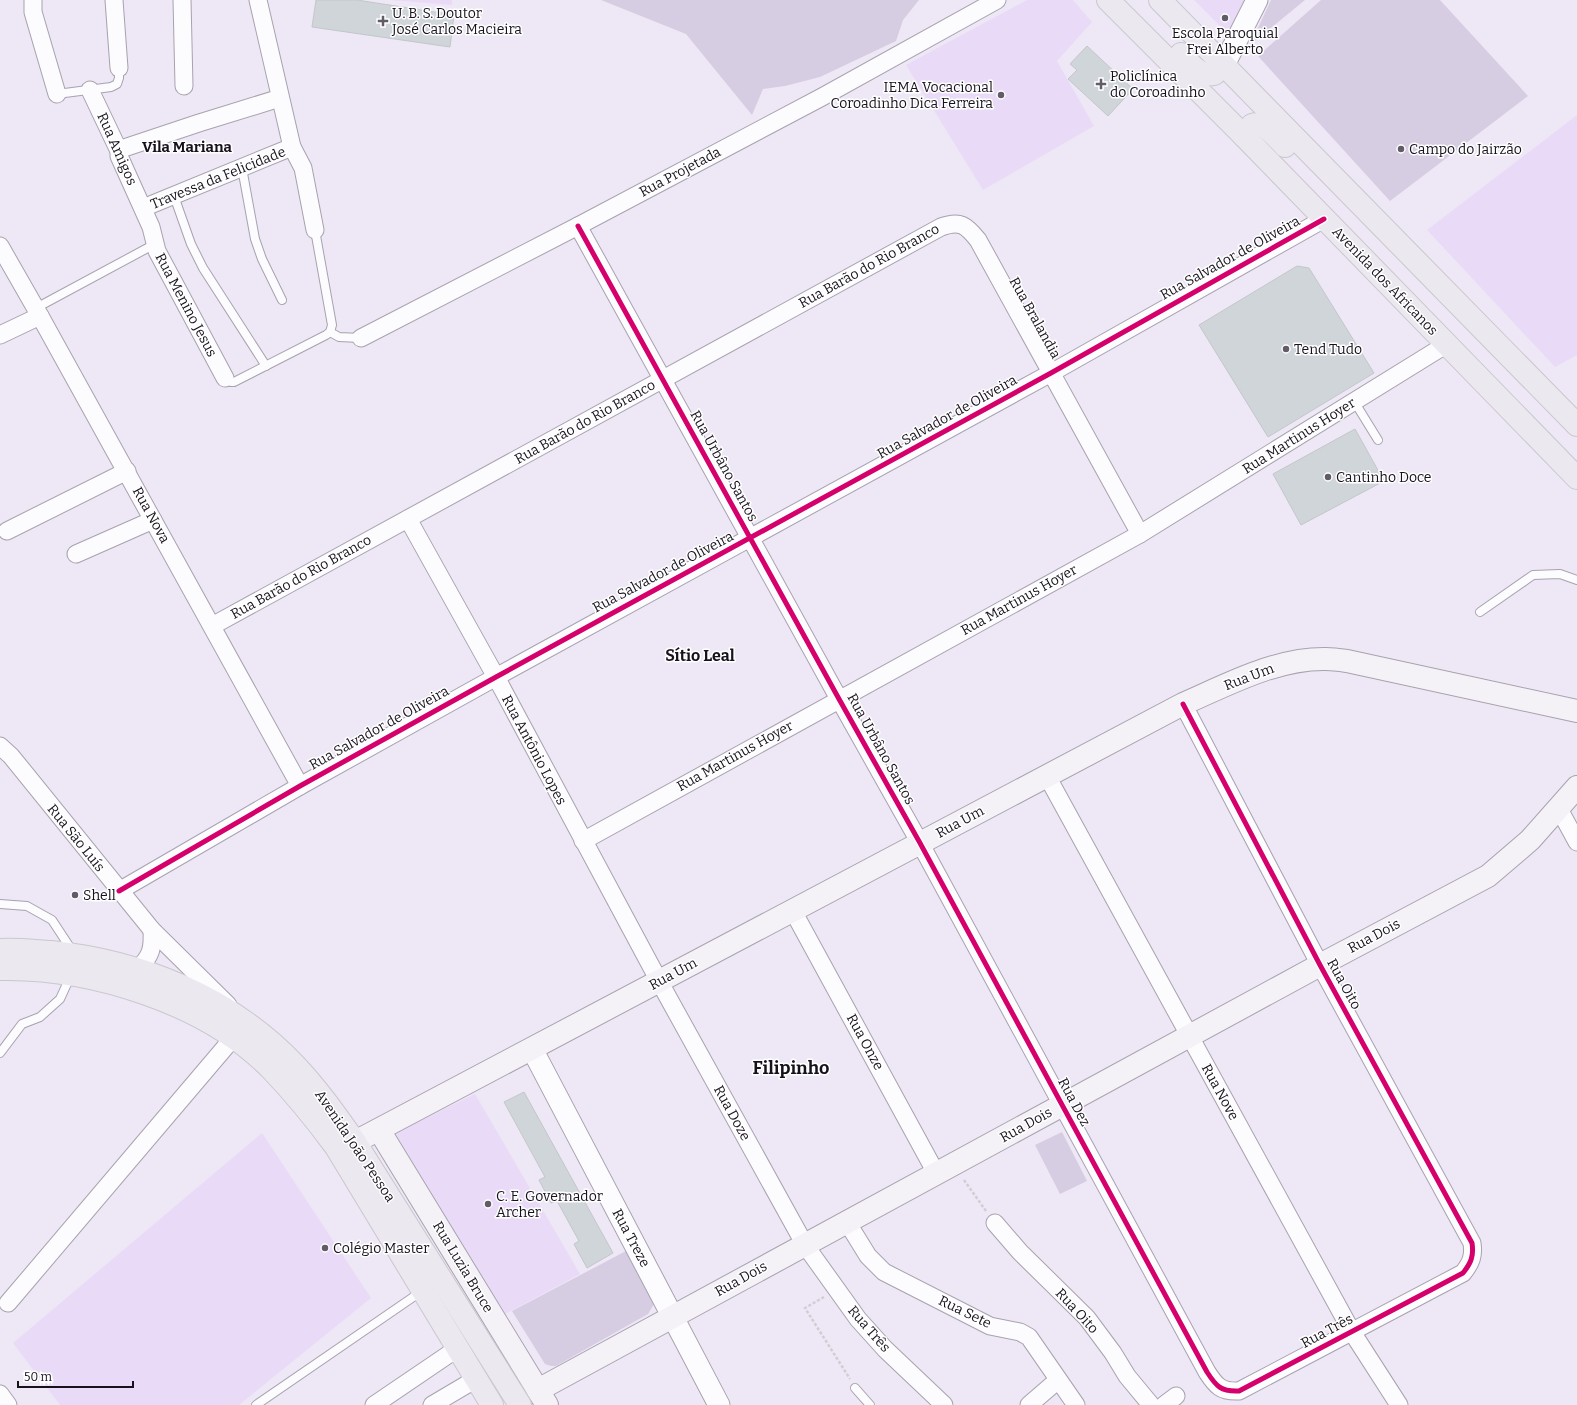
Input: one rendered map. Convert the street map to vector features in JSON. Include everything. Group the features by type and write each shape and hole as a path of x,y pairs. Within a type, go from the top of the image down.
{"main road":[{"path":"1108,0 1140,13 1199,72 1214,74 1224,65"},
{"name":"Avenida dos Africanos","path":"1108,0 1244,136 1577,478"},
{"path":"1160,0 1325,169 1571,416"},
{"path":"1244,136 1252,125 1256,124 1265,127 1287,148 1325,169"},
{"name":"Rua Um","path":"355,1142 1183,704 1247,677 1283,664 1325,659 1361,664 1576,710"},
{"name":"Rua Dois","path":"542,1398 673,1317 1320,965 1488,876 1530,840 1577,787"},
{"name":"Avenida João Pessoa","path":"0,950 39,951 112,983 241,1031 336,1147 492,1405"},
{"name":"Avenida João Pessoa","path":"0,969 45,970 73,965 138,969 169,980 198,993 241,1031 293,1063 326,1100 355,1142 520,1405"},
{"name":"Rua Luzia Bruce","path":"379,1130 542,1398"}],"street":[{"path":"33,0 33,12 56,94"},
{"path":"114,0 119,68"},
{"path":"182,0 184,86"},
{"path":"258,0 292,147 303,168 315,230"},
{"name":"Rua Projetada","path":"361,338 578,226 822,97 997,0"},
{"path":"1224,65 1257,0"},
{"name":"Rua Amigos","path":"90,90 120,151 119,156 143,208"},
{"path":"120,151 121,149 158,136 280,98"},
{"name":"Travessa da Felicidade","path":"143,208 292,147"},
{"name":"Rua Menino Jesus","path":"143,208 151,227 157,251 225,378"},
{"name":"Rua Salvador de Oliveira","path":"119,891 300,786 1051,373 1324,219"},
{"name":"Rua Barão do Rio Branco","path":"212,626 941,227 951,223 960,224"},
{"name":"Rua Bralandia","path":"960,224 969,229 978,240 1140,534"},
{"name":"Rua Urbâno Santos","path":"578,226 920,843"},
{"name":"Rua Nova","path":"0,246 300,786"},
{"path":"0,335 38,312"},
{"name":"Rua Martinus Hoyer","path":"583,841 1140,534 1447,344"},
{"path":"6,531 126,471"},
{"name":"Rua Antônio Lopes","path":"408,518 496,677 583,841 660,981"},
{"path":"76,554 153,520"},
{"name":"Rua Oito","path":"1183,704 1320,965 1472,1243 1473,1258 1463,1273"},
{"name":"Rua São Luís","path":"0,746 11,756 119,891 241,1031"},
{"name":"Rua Nove","path":"1047,776 1352,1332 1399,1405"},
{"path":"1558,809 1577,842"},
{"name":"Rua Dez","path":"920,843 1207,1372"},
{"name":"Rua Onze","path":"793,911 945,1169"},
{"path":"138,969 149,957 153,944 152,930"},
{"name":"Rua Doze","path":"660,981 805,1245"},
{"path":"8,1303 241,1031"},
{"name":"Rua Treze","path":"532,1049 719,1405"},
{"name":"Rua Sete","path":"847,1222 868,1256 884,1272 990,1326 1020,1332 1029,1337 1076,1405"},
{"name":"Rua Oito","path":"995,1223 1020,1252 1087,1318 1113,1353 1127,1376 1151,1405"},
{"name":"Rua Três","path":"805,1245 858,1319 885,1349 944,1405"},
{"name":"Rua Três","path":"1207,1372 1215,1384 1221,1389 1232,1392 1239,1391 1463,1273"},
{"path":"374,1405 458,1348"},
{"path":"432,1405 476,1379"},
{"path":"1029,1405 1058,1380"},
{"path":"0,1394 8,1405"}],"lane":[{"path":"56,94 111,87 117,84 119,78 119,68"},
{"path":"242,168 255,239 262,259 282,300"},
{"path":"174,196 191,244 202,268 266,366"},
{"path":"225,378 231,382 234,382 330,332 332,325 315,230"},
{"path":"38,312 155,244"},
{"path":"330,332 338,337 361,338"},
{"path":"1354,401 1378,440"},
{"path":"1480,612 1533,575 1560,574 1577,580"},
{"path":"0,904 27,906 52,920 73,965 60,999 40,1017 22,1024 0,1053"},
{"path":"256,1405 423,1290"},
{"path":"855,1388 870,1405"}],"path":[{"path":"945,1169 995,1223"},
{"path":"836,1289 805,1308 855,1388"}],"shaded area":[{"path":"390,0 452,0 452,5"},
{"path":"601,0 919,0 903,20 896,41 820,77 785,86 763,89 752,115 686,34"},
{"name":"IEMA Vocacional Coroadinho Dica Ferreira","path":"1027,0 1073,0 1092,22 1057,61 1094,126 983,190 906,65"},
{"name":"Escola Paroquial Frei Alberto","path":"1194,0 1246,0 1229,35"},
{"path":"1271,0 1305,0 1250,45"},
{"name":"Campo do Jairzão","path":"1321,0 1440,0 1528,96 1390,201 1258,56"},
{"path":"1577,115 1577,355 1555,367 1427,230"},
{"name":"C. E. Governador Archer","path":"475,1094 580,1274 505,1314 395,1133"},
{"path":"1062,1132 1087,1181 1060,1194 1035,1145"},
{"path":"262,1133 371,1298 239,1405 60,1405 13,1343"},
{"path":"626,1251 652,1297 654,1304 648,1314 556,1366 545,1364 512,1311"}],"building":[{"name":"U. B. S. Doutor José Carlos Macieira","path":"316,0 357,0 454,15 450,47 312,27"},
{"name":"Policlínica do Coroadinho","path":"1087,46 1133,89 1108,116 1068,79 1077,70 1070,64"},
{"name":"Tend Tudo","path":"1297,266 1309,268 1374,373 1268,437 1199,325"},
{"name":"Cantinho Doce","path":"1355,429 1384,481 1301,525 1273,474"},
{"path":"524,1092 613,1253 587,1268 574,1244 579,1241 557,1201 551,1203 539,1180 545,1177 504,1102"}],"cycle path":[{"path":"119,891 300,786 1051,373 1324,219"},
{"path":"578,226 920,843 1207,1372 1213,1381 1223,1389 1239,1391 1463,1273 1471,1259 1473,1248 1472,1243 1320,965 1183,704"}],"place":[{"name":"Escola Paroquial Frei Alberto","path":"1225,18"},
{"name":"U. B. S. Doutor José Carlos Macieira","path":"383,21"},
{"name":"Policlínica do Coroadinho","path":"1101,84"},
{"name":"IEMA Vocacional Coroadinho Dica Ferreira","path":"1001,95"},
{"name":"Campo do Jairzão","path":"1401,149"},
{"name":"Tend Tudo","path":"1286,349"},
{"name":"Cantinho Doce","path":"1328,477"},
{"name":"Shell","path":"75,895"},
{"name":"C. E. Governador Archer","path":"488,1204"},
{"name":"Colégio Master","path":"325,1248"}],"district":[{"name":"Vila Mariana","path":"187,147"},
{"name":"Sítio Leal","path":"700,655"},
{"name":"Filipinho","path":"791,1068"}]}
